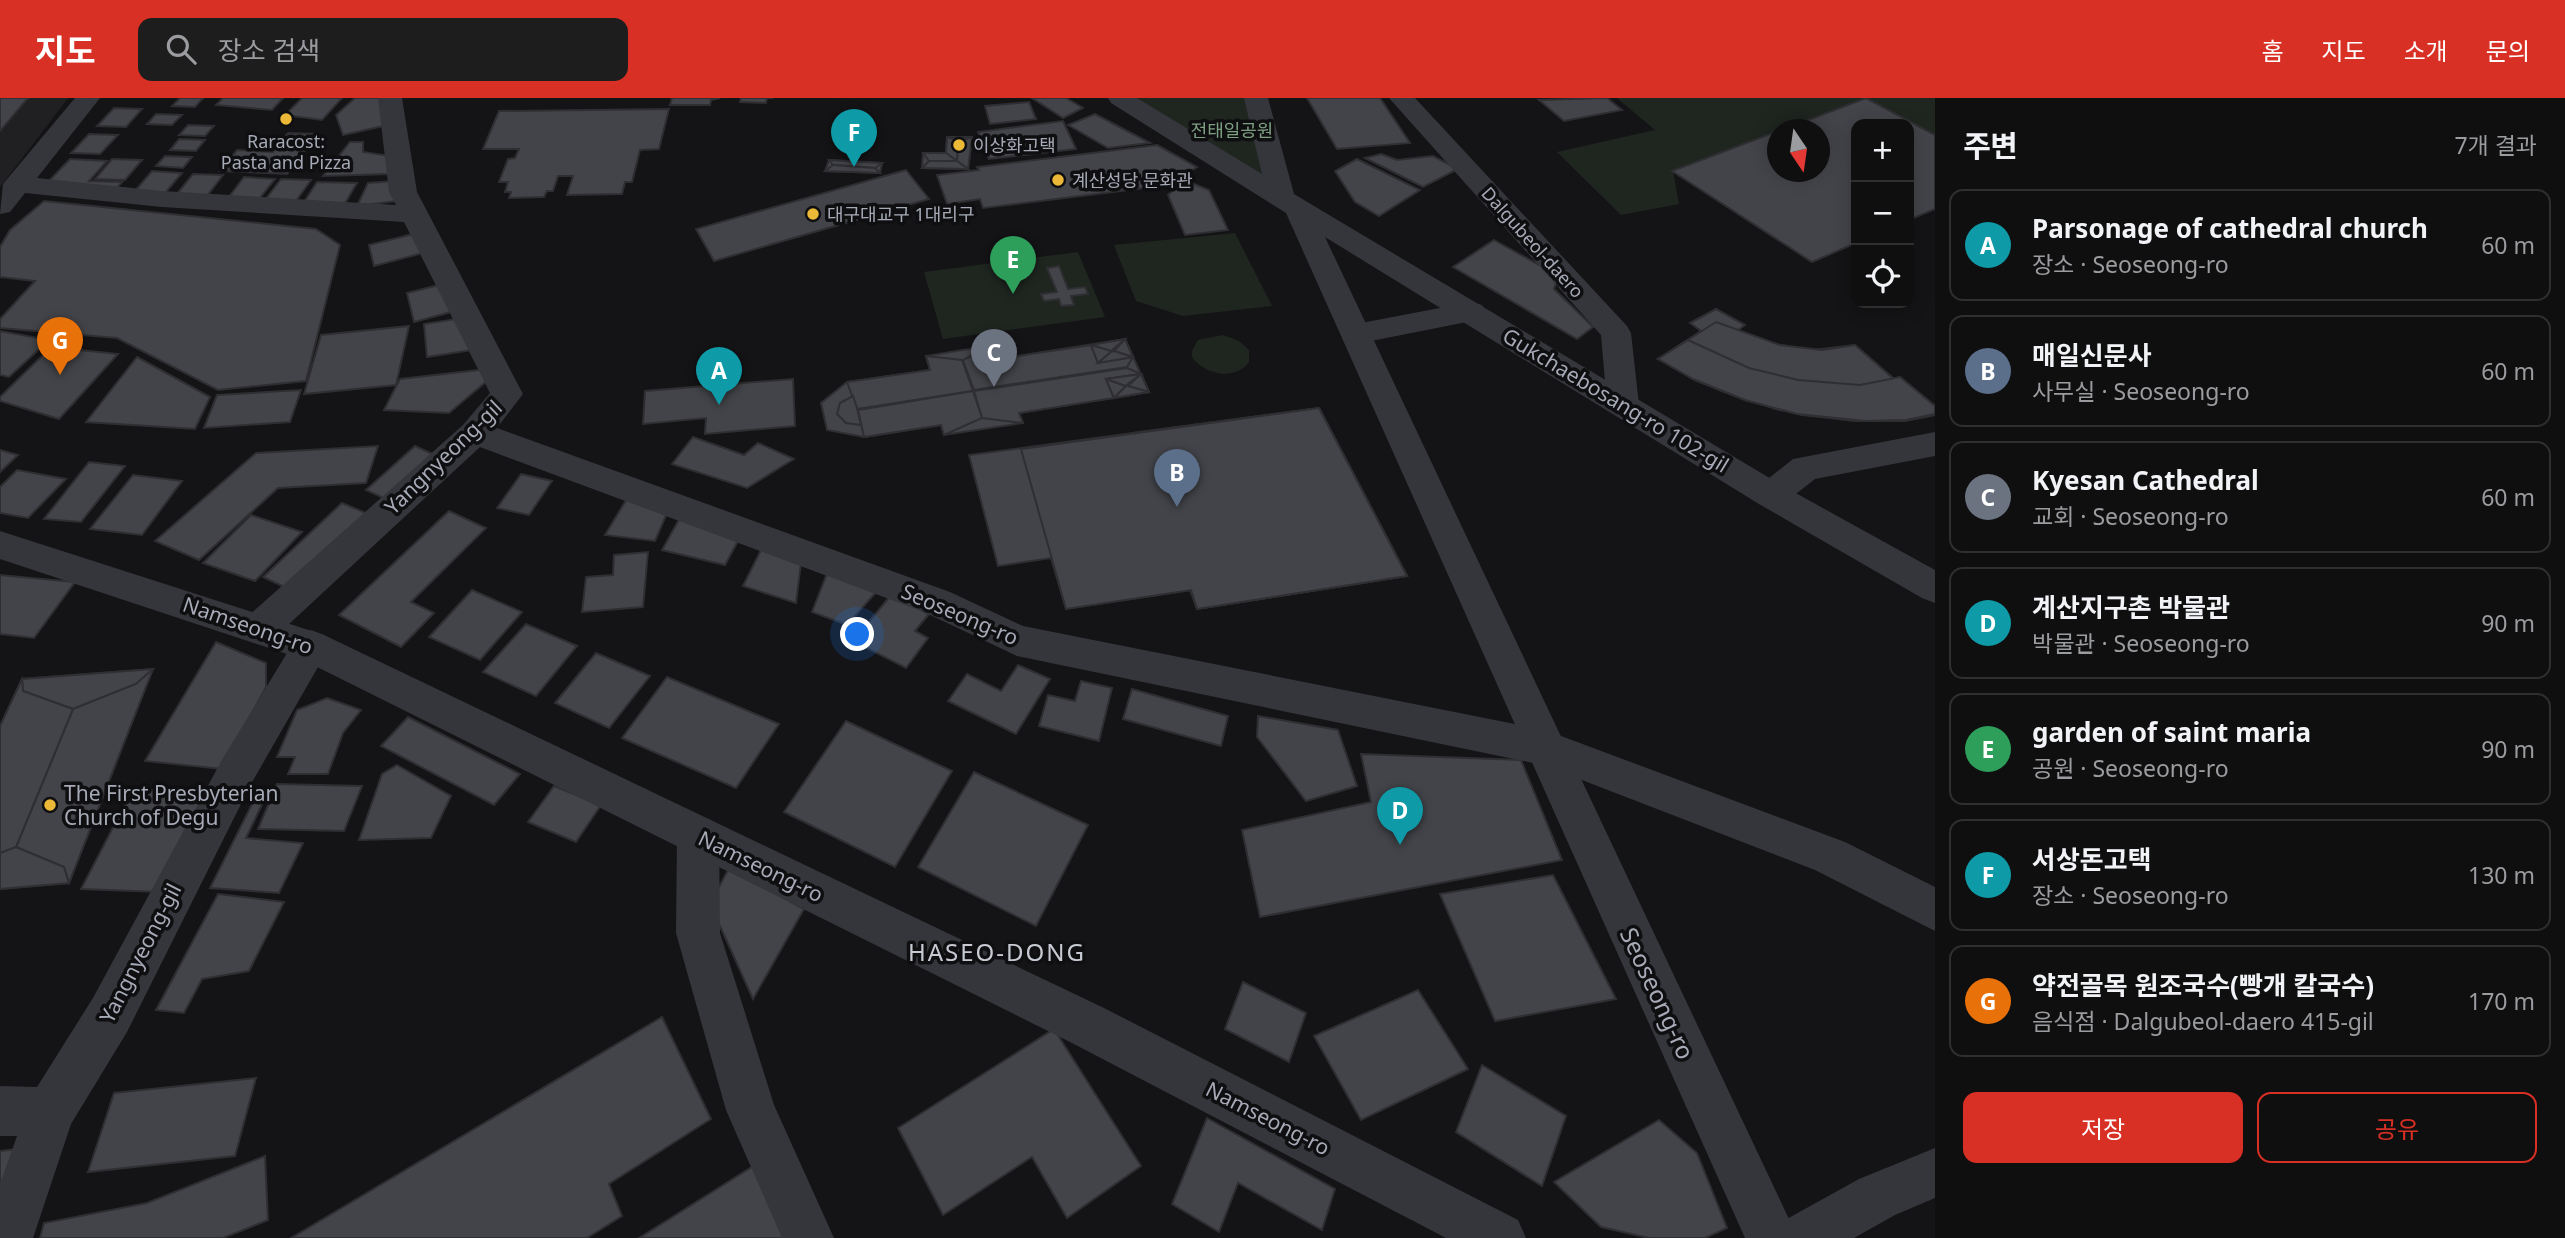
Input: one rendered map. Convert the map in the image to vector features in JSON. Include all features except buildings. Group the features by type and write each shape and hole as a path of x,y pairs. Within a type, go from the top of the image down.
{"street":[{"path":"0,206 88,98"},
{"name":"Yangnyeong-gil","path":"261,627 475,433 507,394 403,192 390,98"},
{"path":"1120,98 1290,202"},
{"name":"Seoseong-ro","path":"1256,98 1290,202 1356,334 1772,1238"},
{"name":"Dalgubeol-daero","path":"1401,98 1616,333 1623,405"},
{"path":"16,184 162,199 415,214"},
{"name":"Gukchaebosang-ro 102-gil","path":"1290,202 1771,495 1935,588"},
{"path":"1356,334 1471,312"},
{"name":"Seoseong-ro","path":"475,433 937,602 1017,640 1545,748 1830,856 1935,910"},
{"path":"1771,495 1805,468 1935,444"},
{"name":"Namseong-ro","path":"0,545 261,627 311,646 1087,1025 1500,1238"},
{"name":"Yangnyeong-gil","path":"7,1238 50,1112 110,1015 237,771 311,646"},
{"path":"698,835 698,933 751,1110 808,1238"},
{"path":"0,1111 50,1112"},
{"path":"1802,1238 1877,1197 1935,1173"}],"shaded area":[{"path":"0,98 68,98 0,187"}],"green space":[{"name":"전태일공원","path":"1119,98 1256,98 1281,196"},
{"path":"1617,98 1865,98 1810,119 1767,119 1767,135 1673,171 1679,204 1621,215 1557,152 1655,130"},
{"path":"1866,98 1935,98 1935,135 1914,124 1914,119 1905,119"},
{"path":"1235,233 1272,306 1183,316 1136,301 1114,245"},
{"path":"1078,252 1105,317 943,339 924,272"},
{"path":"1223,335 1239,341 1249,350 1249,362 1236,372 1228,374 1212,372 1192,357 1198,340"}],"place":[{"name":"Raracost: Pasta and Pizza","path":"286,119"},
{"name":"이상화고택","path":"959,145"},
{"name":"서상돈고택","path":"854,167"},
{"name":"계산성당 문화관","path":"1058,180"},
{"name":"대구대교구 1대리구","path":"813,214"},
{"name":"garden of saint maria","path":"1013,294"},
{"name":"약전골목 원조국수(빵개 칼국수)","path":"60,375"},
{"name":"Kyesan Cathedral","path":"994,387"},
{"name":"Parsonage of cathedral church","path":"719,405"},
{"name":"매일신문사","path":"1177,507"},
{"name":"The First Presbyterian Church of Degu","path":"50,805"},
{"name":"계산지구촌 박물관","path":"1400,845"}],"district":[{"name":"HASEO-DONG","path":"997,951"}]}
